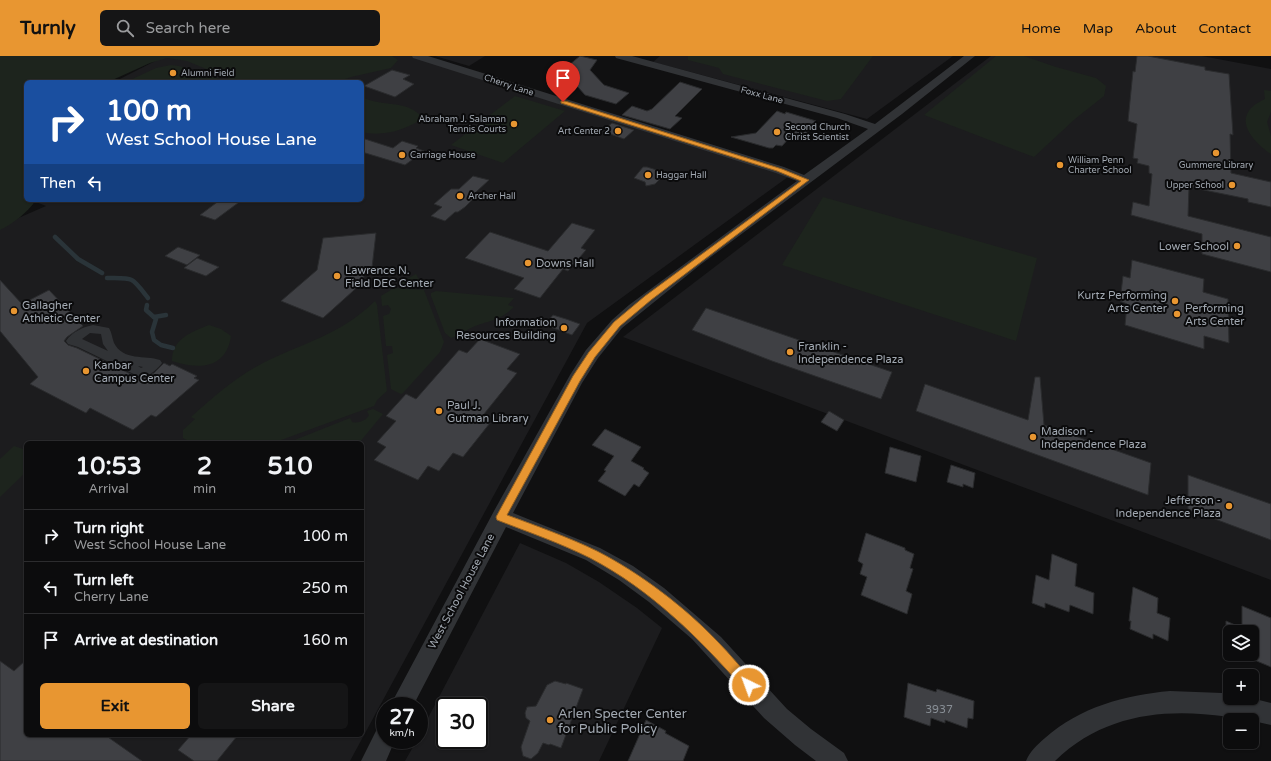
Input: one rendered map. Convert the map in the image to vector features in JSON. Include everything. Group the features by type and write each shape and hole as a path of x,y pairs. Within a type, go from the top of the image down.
{"street":[{"name":"Cherry Lane","path":"417,56 780,170 806,180"},
{"name":"Foxx Lane","path":"620,56 841,116 876,128"},
{"name":"West School House Lane","path":"406,697 576,379 592,354 617,324 648,298 970,56"},
{"path":"636,73 647,64"},
{"path":"87,330 101,330 106,333 108,342 112,348 122,356 140,362 156,363 142,374 132,369 133,368 78,342 77,343 72,341 87,330"},
{"path":"501,517 595,555 652,592 682,616 714,646 773,711 798,733 836,761"},
{"path":"1038,761 1052,746 1073,730 1096,719 1124,709 1155,703 1187,701 1249,708 1271,714"},
{"path":"372,761 378,749"}],"shaded area":[{"path":"0,56 392,56 398,60 391,68 343,80 232,80 187,61 167,58 150,63 112,80 24,80 24,202 34,202 20,217 0,230"},
{"path":"165,56 196,56 273,80 118,80"},
{"path":"342,56 414,56 792,174 587,323 385,697 376,697 376,713 364,735 364,441 24,441 24,737 363,737 350,761 0,761 0,226 46,206 36,202 364,202 364,80 288,80"},
{"path":"435,56 485,56 469,66"},
{"path":"660,56 953,56 867,119 653,62"},
{"path":"688,56 873,56 841,99 827,101 723,74 719,68 688,60"},
{"name":"William Penn Charter School","path":"991,56 1202,56 1271,69 1271,580 623,337"},
{"path":"996,56 1024,56 1096,78 1106,86 1104,96 1075,119 1034,157 924,115"},
{"name":"Alumni Field","path":"171,65 179,66 223,80 130,80 156,68"},
{"path":"1264,90 1271,91 1271,112 1267,122 1271,136 1271,154 1250,134 1246,119 1248,112 1255,105 1265,99"},
{"name":"Abraham J. Salaman Tennis Courts","path":"515,96 565,111 503,163 451,145"},
{"path":"364,98 378,102 401,105 416,112 423,118 402,129 378,134 364,132"},
{"path":"823,197 1037,258 1016,341 782,265"},
{"path":"416,274 422,286 398,284"},
{"path":"394,288 424,290 444,342 440,352 401,394 391,389 387,355 393,353 392,346 386,346 383,316 389,314 391,309 388,305 382,306 381,296"},
{"path":"436,291 514,298 508,305 514,307 503,316 478,325 451,338 445,333 431,296 431,293"},
{"path":"375,301 377,305 387,391 377,400 374,406 278,441 189,441 183,438 183,430 195,419 191,417 216,395 251,369 334,331 362,313"},
{"path":"209,325 221,329 231,336 228,347 217,361 201,366 192,366 172,361 175,347 184,337"},
{"path":"373,409 383,414 361,441 292,441 350,418 352,422 362,421 369,415 367,411"},
{"path":"14,446 24,449 24,474 0,497 0,459"},
{"path":"520,543 566,563 599,582 637,608 662,628 599,761 405,761 412,749 428,749 428,718 436,703 436,749 488,749 488,697 439,697"}],"building":[{"path":"580,56 597,60 590,70 604,85 629,93 616,104 585,95 563,70"},
{"path":"1137,56 1148,56 1205,67 1205,70 1229,74 1233,135 1230,134 1231,173 1271,182 1271,207 1248,202 1248,199 1189,187 1188,216 1271,237 1271,272 1202,254 1202,234 1131,215 1133,202 1149,206 1152,174 1149,173 1149,166 1137,163 1138,159 1133,158 1137,124 1128,121 1133,71 1135,72"},
{"path":"392,70 410,75 403,79 414,84 395,97 364,86"},
{"path":"680,82 702,89 675,116 682,118 670,129 622,115 632,106 647,111 652,109"},
{"path":"777,111 785,114 786,112 816,121 806,134 791,136 782,146 776,145 773,148 731,137 756,133"},
{"name":"Art Center 2","path":"612,123 634,130 624,139 602,131"},
{"name":"Carriage House","path":"364,139 393,148 402,141 418,146 416,148 424,151 405,165 364,153"},
{"name":"Haggar Hall","path":"643,167 666,173 655,184 646,186 645,182 634,178"},
{"name":"Archer Hall","path":"473,176 489,180 476,192 479,193 465,207 458,212 455,212 445,221 431,216 442,207 434,204 451,189 459,189"},
{"path":"217,202 239,202 215,220 200,215"},
{"name":"Downs Hall","path":"572,223 595,230 581,248 586,250 568,271 563,269 540,298 514,289 524,278 465,258 490,232 548,251"},
{"name":"Lawrence N. Field DEC Center","path":"376,233 372,268 365,269 363,282 323,318 281,301 317,270 323,238"},
{"path":"178,247 200,255 187,265 165,256"},
{"path":"197,258 219,267 206,276 184,268"},
{"name":"Performing Arts Center","path":"1132,260 1204,279 1203,292 1228,299 1229,343 1204,336 1204,349 1125,325 1127,304 1120,301 1123,276 1130,278"},
{"name":"Kanbar Campus Center","path":"0,280 22,304 49,290 83,326 67,337 64,341 68,345 141,379 154,373 164,363 170,366 172,364 197,376 194,378 199,380 156,417 151,415 133,430 90,408 86,413 30,384 38,377 0,331"},
{"name":"Franklin - Independence Plaza","path":"706,308 892,372 881,399 772,361 692,330"},
{"name":"Information Resources Building","path":"553,315 580,324 572,335 545,325"},
{"name":"Paul J. Gutman Library","path":"480,339 520,354 507,369 517,373 480,419 490,423 463,457 453,453 439,471 428,466 418,480 374,460 386,447 377,442 396,421 386,416 406,394 416,399 459,350 467,353"},
{"name":"Madison - Independence Plaza","path":"1035,377 1040,377 1044,425 1151,463 1148,495 916,411 925,384 1028,420"},
{"path":"829,411 844,420 837,431 821,422"},
{"path":"605,429 641,447 631,461 644,468 643,469 649,473 639,487 634,484 625,496 598,481 606,471 604,470 614,456 592,445"},
{"path":"890,447 921,456 916,482 885,473"},
{"path":"951,465 975,473 973,488 963,484 963,487 947,482"},
{"name":"Jefferson - Independence Plaza","path":"1188,475 1271,504 1271,540 1188,509"},
{"path":"866,533 905,548 905,550 914,554 910,568 913,569 906,591 912,594 907,614 861,595 867,577 860,574 863,564 858,561"},
{"path":"1052,554 1077,564 1075,586 1094,593 1093,614 1070,605 1069,612 1045,603 1045,608 1032,603 1036,575 1049,580"},
{"path":"1133,587 1158,598 1157,613 1170,618 1168,641 1153,634 1153,639 1130,629 1131,621 1129,621"},
{"path":"1242,606 1271,618 1271,667 1257,661 1259,661 1259,625 1242,625"},
{"path":"1226,621 1235,625 1226,625"},
{"path":"0,661 14,671 24,662 24,737 108,737 142,761 0,761"},
{"name":"Arlen Specter Center for Public Policy","path":"555,681 583,689 561,748 543,743 538,753 531,759 523,756 521,747 530,721 526,718 525,713 527,707 536,706 547,685"},
{"path":"908,683 936,692 937,689 974,701 973,719 968,718 967,728 945,720 945,723 931,718 930,726 904,717"},
{"path":"646,720 666,731 665,733 689,746 683,761 628,761"},
{"path":"189,737 236,737 217,761 194,761 178,750"}],"waterway":[{"path":"55,237 78,259 102,273"},
{"path":"107,278 122,278 131,280 135,282 148,298"},
{"path":"147,305 146,310 156,319 152,332 154,340 161,345 173,348"},
{"path":"154,317 166,315"}],"place":[{"name":"Alumni Field","path":"173,73"},
{"name":"Abraham J. Salaman Tennis Courts","path":"514,124"},
{"name":"Art Center 2","path":"618,131"},
{"name":"Second Church Christ Scientist","path":"777,132"},
{"name":"Gummere Library","path":"1216,153"},
{"name":"Carriage House","path":"402,155"},
{"name":"William Penn Charter School","path":"1060,165"},
{"name":"Haggar Hall","path":"648,175"},
{"name":"Upper School","path":"1232,185"},
{"name":"Archer Hall","path":"460,196"},
{"name":"Lower School","path":"1237,246"},
{"name":"Downs Hall","path":"528,263"},
{"name":"Lawrence N. Field DEC Center","path":"337,276"},
{"name":"Kurtz Performing Arts Center","path":"1175,301"},
{"name":"Gallagher Athletic Center","path":"14,311"},
{"name":"Performing Arts Center","path":"1177,314"},
{"name":"Information Resources Building","path":"564,328"},
{"name":"Franklin - Independence Plaza","path":"790,352"},
{"name":"Kanbar Campus Center","path":"86,371"},
{"name":"Paul J. Gutman Library","path":"439,411"},
{"name":"Madison - Independence Plaza","path":"1033,437"},
{"name":"Jefferson - Independence Plaza","path":"1229,506"},
{"name":"Arlen Specter Center for Public Policy","path":"550,720"}],"route":[{"path":"563,102 780,170 806,180 648,298 617,324 592,354 576,379 501,517 571,544 595,555 624,572 682,616 714,646 749,685"}]}
